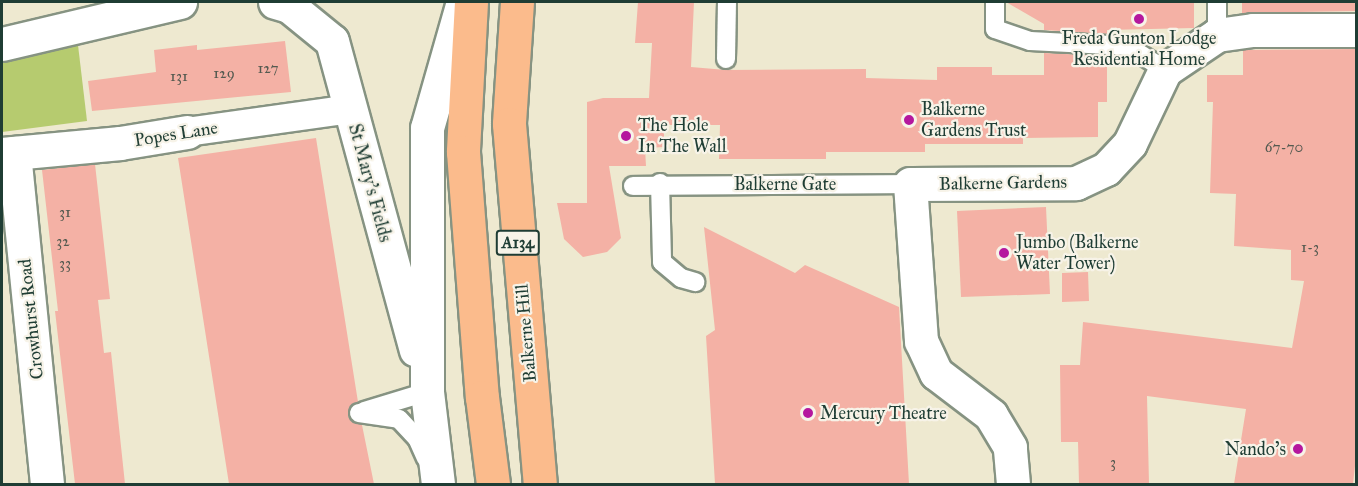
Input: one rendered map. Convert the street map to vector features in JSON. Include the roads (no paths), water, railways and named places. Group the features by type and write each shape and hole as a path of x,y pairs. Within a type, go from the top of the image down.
{"main road":[{"name":"A134","path":"471,2 464,152 482,397 493,484"},
{"name":"Balkerne Hill","path":"517,2 509,123 540,484"}],"street":[{"path":"2,44 180,2"},
{"name":"St Mary's Fields","path":"275,2 289,6 332,41 427,392"},
{"path":"437,483 427,392 427,128 463,2"},
{"path":"1165,70 1217,35 1253,30 1356,30"},
{"name":"Balkerne Gardens","path":"910,184 1076,183 1106,169 1130,143 1165,70"},
{"name":"Popes Lane","path":"8,153 120,143 350,109"},
{"name":"Crowhurst Road","path":"8,153 47,484"},
{"path":"910,184 921,341 936,373 991,415 1010,447 1013,484"}],"lane":[{"path":"726,59 727,2"},
{"path":"995,2 995,29 1030,41 1128,46 1165,70"},
{"path":"1217,2 1217,35"},
{"path":"660,183 662,262 681,278 695,282"},
{"name":"Balkerne Gate","path":"633,186 660,183 910,184"},
{"path":"427,392 359,413 399,419 417,438 437,483"}],"place":[{"name":"Freda Gunton Lodge Residential Home","path":"1139,19"},
{"name":"Balkerne Gardens Trust","path":"909,120"},
{"name":"The Hole In The Wall","path":"626,136"},
{"name":"Jumbo (Balkerne Water Tower)","path":"1004,253"},
{"name":"Mercury Theatre","path":"808,413"},
{"name":"Nando's","path":"1298,449"}]}
